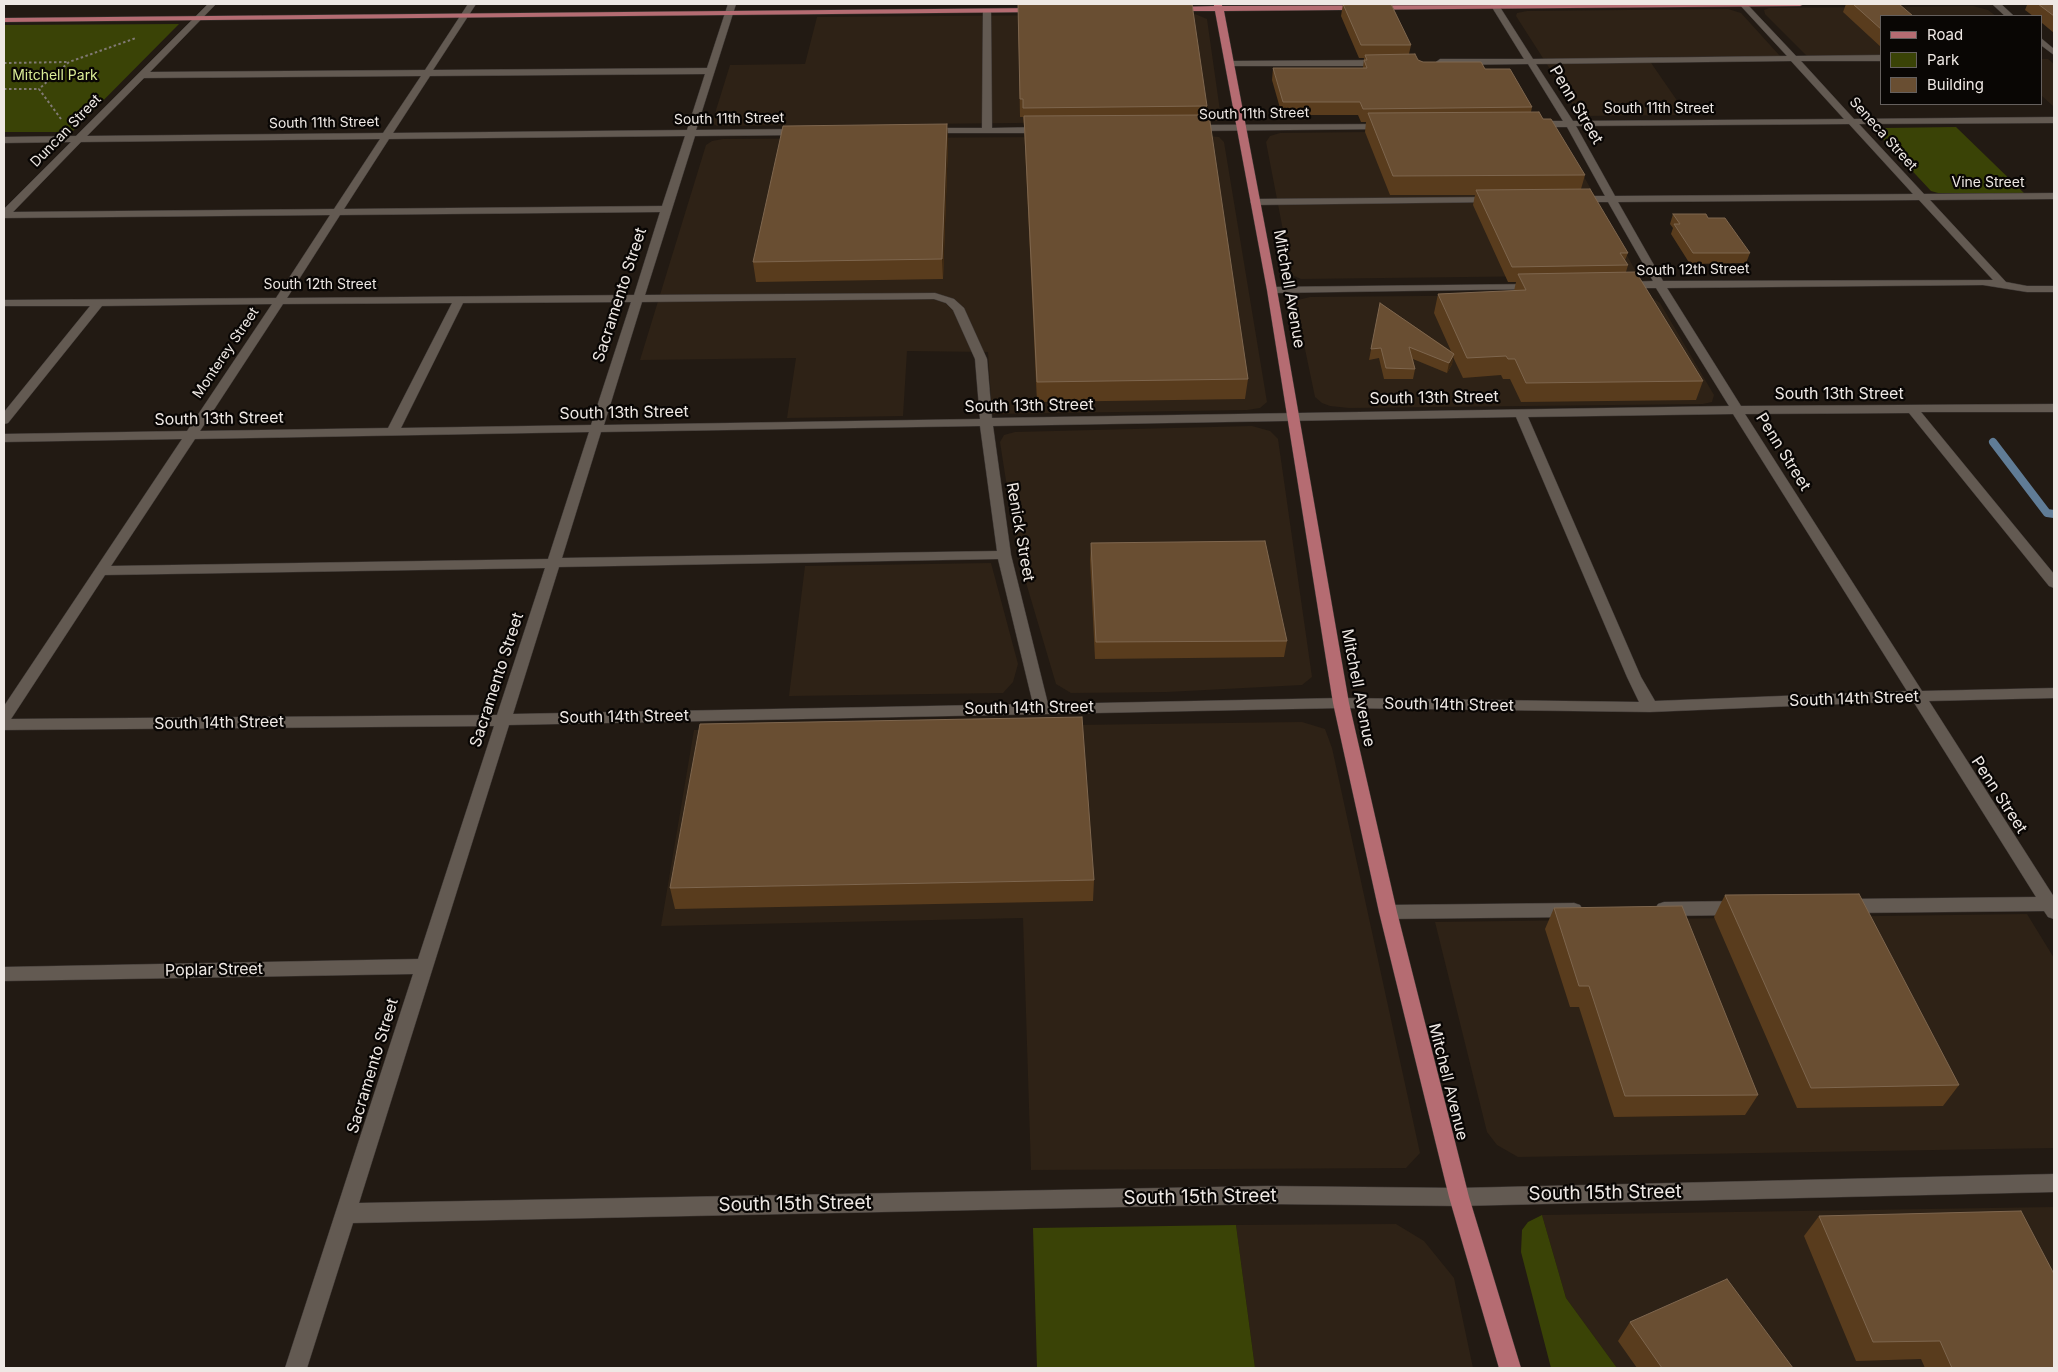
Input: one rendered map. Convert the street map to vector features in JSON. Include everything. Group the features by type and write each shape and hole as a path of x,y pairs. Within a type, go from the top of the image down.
{"main road":[{"path":"1163,9 1218,6 1800,4"},
{"name":"Mitchell Avenue","path":"1218,6 1243,127 1272,290 1341,703 1388,912 1459,1197 1510,1368"},
{"path":"4,20 464,16 730,8 982,8 1045,10"}],"street":[{"name":"Duncan Street","path":"4,215 76,139 212,4"},
{"name":"Monterey Street","path":"4,718 188,436 280,300 472,4"},
{"name":"Seneca Street","path":"1743,4 2002,284"},
{"path":"1996,4 2009,15"},
{"name":"Penn Street","path":"1495,5 1570,124 1660,285 1737,410 1916,696 2052,906"},
{"name":"Sacramento Street","path":"296,1368 730,8"},
{"path":"982,8 987,130"},
{"path":"2043,43 2054,54"},
{"path":"1431,62 1880,58"},
{"path":"1231,64 1391,63"},
{"path":"140,75 710,71"},
{"name":"South 11th Street","path":"1520,124 2054,120"},
{"name":"South 11th Street","path":"1183,128 1392,126"},
{"path":"918,131 1054,130"},
{"name":"South 11th Street","path":"4,140 809,132"},
{"name":"Vine Street","path":"1563,199 2054,196"},
{"path":"1255,202 1503,200"},
{"path":"4,215 665,209"},
{"name":"South 12th Street","path":"1610,286 1983,282 2027,288 2054,289"},
{"path":"1272,290 1541,286"},
{"name":"South 12th Street","path":"4,303 936,296 950,301 958,308 981,359"},
{"path":"392,433 459,300"},
{"path":"4,420 99,302"},
{"name":"Renick Street","path":"981,359 986,423 1004,555 1042,708"},
{"name":"South 13th Street","path":"4,438 1520,413 2054,408"},
{"path":"1913,410 2054,583"},
{"path":"1520,413 1630,668 1650,707"},
{"path":"101,572 1004,555"},
{"name":"South 14th Street","path":"4,725 502,720 1341,703 1650,707 1916,696 2054,693"},
{"path":"1832,906 2052,906"},
{"path":"1644,909 1753,908"},
{"path":"1388,912 1595,910"},
{"name":"Poplar Street","path":"4,974 423,966"},
{"name":"South 15th Street","path":"346,1213 1267,1195 1459,1197 2054,1183"}],"path":[{"path":"4,63 69,62 144,36"},
{"path":"4,89 39,89 69,62"},
{"path":"39,89 62,121"}],"shaded area":[{"path":"1973,6 1988,10 1995,15 1880,15 1880,55 1807,56 1765,14 1764,10 1769,8"},
{"path":"1728,9 1741,13 1780,56 1647,57 1687,115 1580,116 1516,16 1517,13 1527,11"},
{"path":"1195,14 1207,19 1221,118 1217,121 717,126 712,123 730,65 805,64 817,17"},
{"path":"2043,59 2048,59 2054,64 2054,107 2043,97"},
{"path":"1545,130 1556,132 1563,138 1635,270 1634,275 1301,279 1294,276 1291,272 1266,142 1270,136 1280,133"},
{"path":"1219,137 1224,142 1267,402 1260,408 1247,410 992,414 988,352 907,351 903,416 787,418 796,358 640,360 706,145 712,141 723,139"},
{"path":"1641,294 1651,297 1660,303 1714,395 1712,402 1703,404 1349,408 1330,406 1322,403 1315,397 1296,306 1298,300 1310,297"},
{"path":"1252,426 1270,431 1278,439 1312,677 1302,685 1167,692 1071,693 1056,684 1017,552 1000,442 1004,435 1015,432"},
{"path":"991,563 1018,664 1013,682 1003,693 789,696 805,566"},
{"path":"1302,722 1325,729 1332,748 1420,1153 1406,1168 1031,1170 1023,918 661,926 694,730"},
{"path":"2027,914 2054,958 2054,1148 1518,1157 1497,1145 1487,1132 1435,922"},
{"path":"2054,1207 2054,1368 1617,1368 1566,1298 1542,1215"},
{"path":"1396,1224 1424,1241 1454,1278 1473,1368 1255,1368 1236,1225"}],"green space":[{"name":"Mitchell Park","path":"179,24 72,132 4,132 4,25"},
{"path":"1956,127 2024,193 1938,193 1931,191 1877,133 1878,130 1884,128"},
{"path":"1542,1215 1566,1298 1617,1368 1551,1368 1521,1252 1522,1230 1528,1222"},
{"path":"1236,1225 1255,1368 1037,1368 1033,1228"}],"building":[{"path":"1018,4 1192,4 1207,106 1023,108 1023,99 1020,99"},
{"path":"1343,4 1391,4 1411,45 1361,45"},
{"path":"1853,4 1899,4 1912,15 1880,15 1880,28"},
{"path":"2038,4 2054,4 2054,16"},
{"path":"1415,54 1418,60 1423,62 1481,62 1485,69 1510,69 1532,107 1363,109 1360,102 1283,102 1273,68 1367,68 1364,60 1367,60 1365,55"},
{"path":"1539,112 1543,119 1551,119 1585,175 1393,176 1368,113"},
{"path":"1209,115 1248,379 1037,382 1024,116"},
{"path":"947,124 942,259 753,262 783,126"},
{"path":"1590,189 1628,253 1620,253 1628,265 1512,267 1476,190"},
{"path":"1673,214 1706,214 1708,218 1725,218 1750,253 1693,253 1674,224 1680,224"},
{"path":"1636,272 1703,381 1526,383 1515,359 1508,359 1506,356 1467,358 1438,294 1526,290 1518,274"},
{"path":"1380,303 1454,354 1449,363 1409,347 1415,369 1386,368 1381,348 1371,349"},
{"path":"1265,541 1287,641 1096,642 1091,543"},
{"path":"1082,717 1094,880 670,888 700,724"},
{"path":"1859,894 1959,1085 1811,1088 1725,895"},
{"path":"1682,906 1758,1095 1625,1096 1589,986 1579,986 1554,908"},
{"path":"2021,1211 2054,1274 2054,1368 1952,1368 1940,1341 1873,1342 1819,1216"},
{"path":"1727,1279 1793,1368 1662,1368 1630,1322"}],"waterway":[{"path":"1993,442 2047,513 2054,514"}]}
